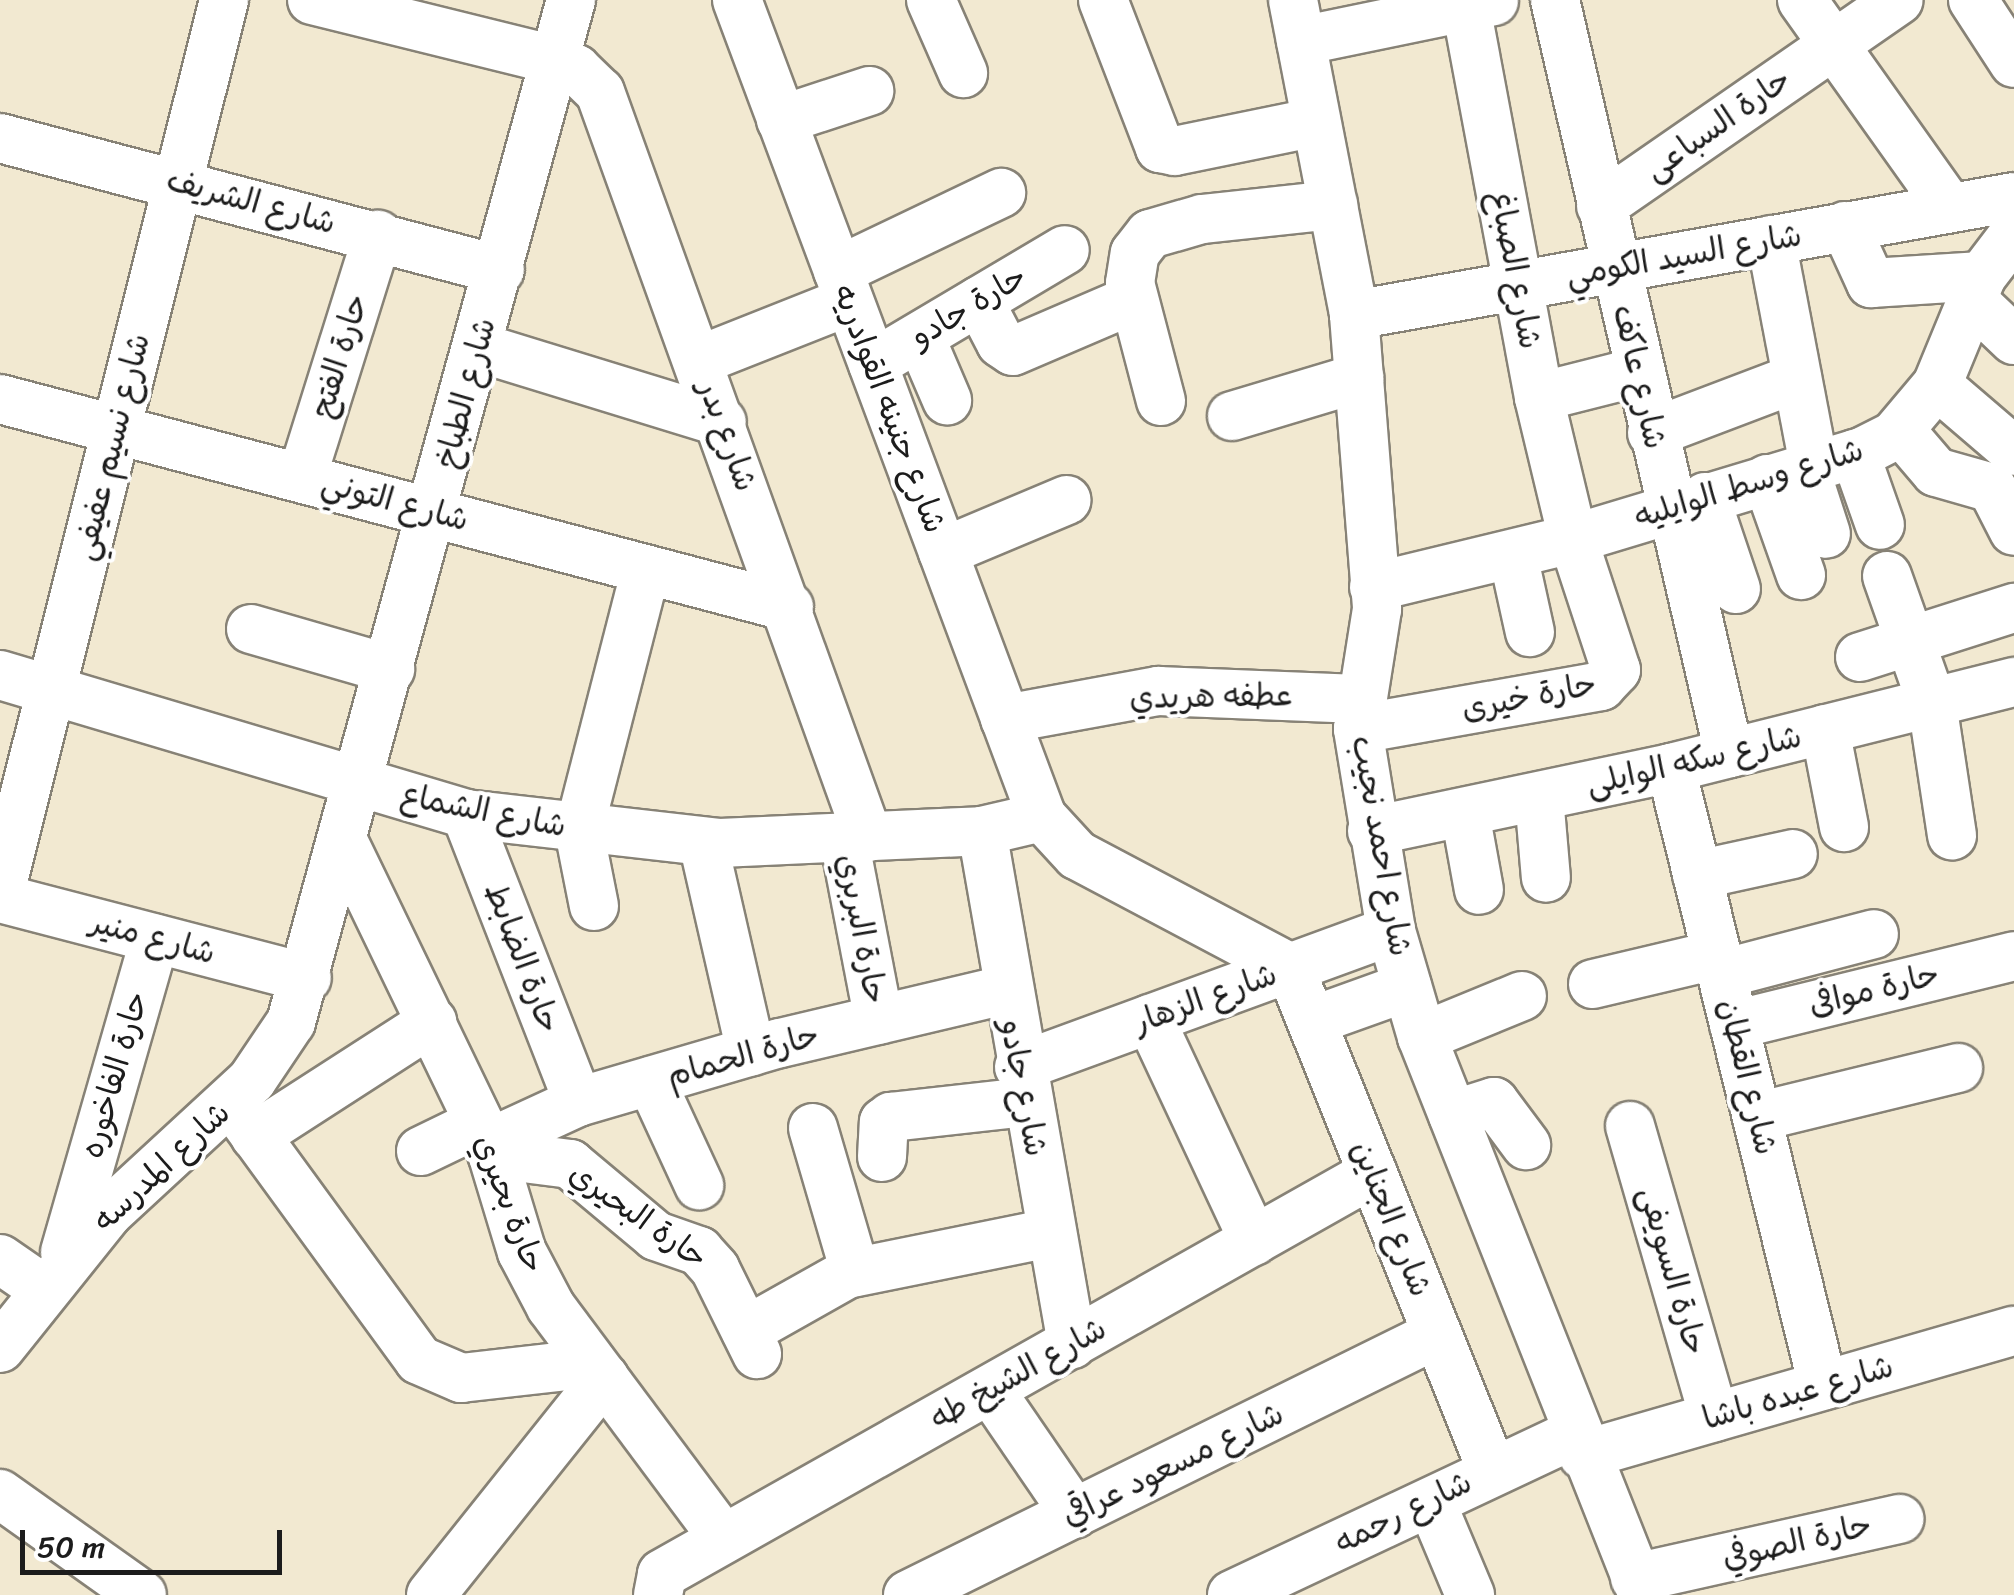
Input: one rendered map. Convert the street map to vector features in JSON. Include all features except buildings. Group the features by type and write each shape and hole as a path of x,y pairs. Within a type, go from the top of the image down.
{"street":[{"name":"شارع نسيم عفيفي","path":"0,896 224,0"},
{"name":"شارع بدر","path":"312,0 554,60 576,69 600,92 789,607 856,838"},
{"name":"شارع الطباخ","path":"344,841 356,785 571,0"},
{"name":"شارع جنينه القوادريه","path":"737,0 1042,818"},
{"path":"931,0 963,73"},
{"path":"1103,0 1165,150 1316,122"},
{"name":"شارع عاكف","path":"1555,0 1652,433 1687,502 1746,749"},
{"path":"1802,0 1950,208"},
{"name":"حارة السباعى","path":"1601,206 1899,0"},
{"path":"1973,0 2012,54"},
{"path":"1297,21 1476,2"},
{"name":"شارع الصباغ","path":"1476,2 1538,396 1573,539"},
{"name":"شارع احمد نجيب","path":"1297,21 1354,315 1375,628 1359,714 1372,831 1391,931 1422,1038 1579,1444 1639,1587"},
{"path":"782,120 868,91"},
{"name":"شارع الشريف","path":"0,138 500,270"},
{"path":"700,360 844,286 1001,193"},
{"name":"شارع السيد الكومي","path":"1354,315 2014,197"},
{"path":"1161,401 1132,300 1136,254 1150,234 1202,220 1333,205"},
{"path":"1846,226 1871,283 1978,288 2014,340"},
{"name":"شارع وسط الوايليه","path":"1374,587 1573,539 1810,467 1900,430 1936,385 1978,288 2014,234"},
{"name":"حارة الفتح","path":"302,477 378,235"},
{"path":"1771,240 1810,467 1826,534"},
{"name":"حارة جادو","path":"873,364 1064,250"},
{"path":"979,301 1001,343 1013,351 1132,300"},
{"path":"920,338 947,400"},
{"path":"478,347 722,422"},
{"path":"1538,396 1638,372"},
{"path":"1232,416 1359,378"},
{"path":"1652,433 1797,378"},
{"path":"1936,385 2014,451"},
{"name":"شارع التوني","path":"0,399 789,607"},
{"path":"1900,430 1936,472 1992,488 2014,532"},
{"path":"1810,467 1880,525"},
{"path":"1801,575 1810,467"},
{"path":"943,552 1067,500"},
{"path":"1687,502 1736,589"},
{"name":"حارة خيرى","path":"1359,714 1611,680 1617,664 1573,539"},
{"path":"1513,555 1530,632"},
{"path":"594,906 578,830 646,569"},
{"path":"1887,576 1932,703 1952,835"},
{"path":"1860,657 2014,608"},
{"path":"251,629 390,669"},
{"name":"شارع الشماع","path":"0,674 356,785 466,814 578,830 703,842 982,832 1042,818"},
{"name":"شارع سكه الوايلى","path":"1372,831 1670,768 2014,682"},
{"path":"1746,686 1746,749"},
{"name":"عطفه هريدي","path":"1005,719 1158,691 1359,714"},
{"path":"1826,729 1844,827"},
{"name":"شارع القطان","path":"1670,768 1823,1386"},
{"path":"1538,797 1546,878"},
{"path":"1465,813 1479,890"},
{"name":"حارة الضابط","path":"466,814 578,1102"},
{"path":"1042,818 1077,855 1290,968"},
{"name":"شارع جادو","path":"982,832 1005,990 1072,1344"},
{"name":"حارة البربري","path":"856,838 879,1020"},
{"name":"شارع المدرسه","path":"0,1348 108,1213 243,1119 307,978 344,841"},
{"name":"حارة بحيري","path":"344,841 487,1140 522,1252 598,1370 723,1538"},
{"path":"703,842 750,1052"},
{"path":"1697,875 1793,854"},
{"name":"شارع منير","path":"0,896 307,978"},
{"name":"شارع الزهار","path":"882,1157 884,1122 891,1117 1022,1085 1150,1019 1391,931"},
{"path":"1593,984 1719,965 1874,934"},
{"name":"حارة الفاخوره","path":"52,1280 154,939"},
{"name":"حارة موافى","path":"1734,1025 2014,956"},
{"name":"شارع الجناين","path":"1290,968 1492,1470"},
{"path":"1312,1021 1408,986"},
{"name":"حارة الحمام","path":"420,1151 487,1140 578,1102 750,1052 1005,990"},
{"path":"1422,1038 1522,996"},
{"path":"1150,1019 1254,1241"},
{"path":"432,1022 243,1119 403,1342 436,1372 461,1378 598,1370"},
{"path":"1757,1117 1958,1068"},
{"path":"651,1081 699,1185"},
{"path":"1453,1115 1494,1102 1526,1145"},
{"name":"حارة السويفى","path":"1630,1126 1714,1417"},
{"path":"813,1128 855,1272"},
{"name":"حارة البحيري","path":"487,1140 570,1164 656,1236 699,1251 752,1343 811,1316 855,1272 1050,1233"},
{"name":"شارع الشيخ طه","path":"660,1584 723,1538 1373,1173"},
{"path":"0,1259 52,1280"},
{"name":"شارع عبده باشا","path":"1579,1444 1714,1417 2014,1331"},
{"name":"شارع مسعود عراقي","path":"915,1594 1438,1334"},
{"path":"431,1595 598,1370"},
{"path":"990,1390 1075,1514"},
{"name":"شارع رحمه","path":"1258,1590 1492,1470 1579,1444"},
{"path":"0,1494 142,1595"},
{"path":"1431,1502 1470,1595"},
{"name":"حارة الصوفي","path":"1639,1587 1900,1519"}]}
